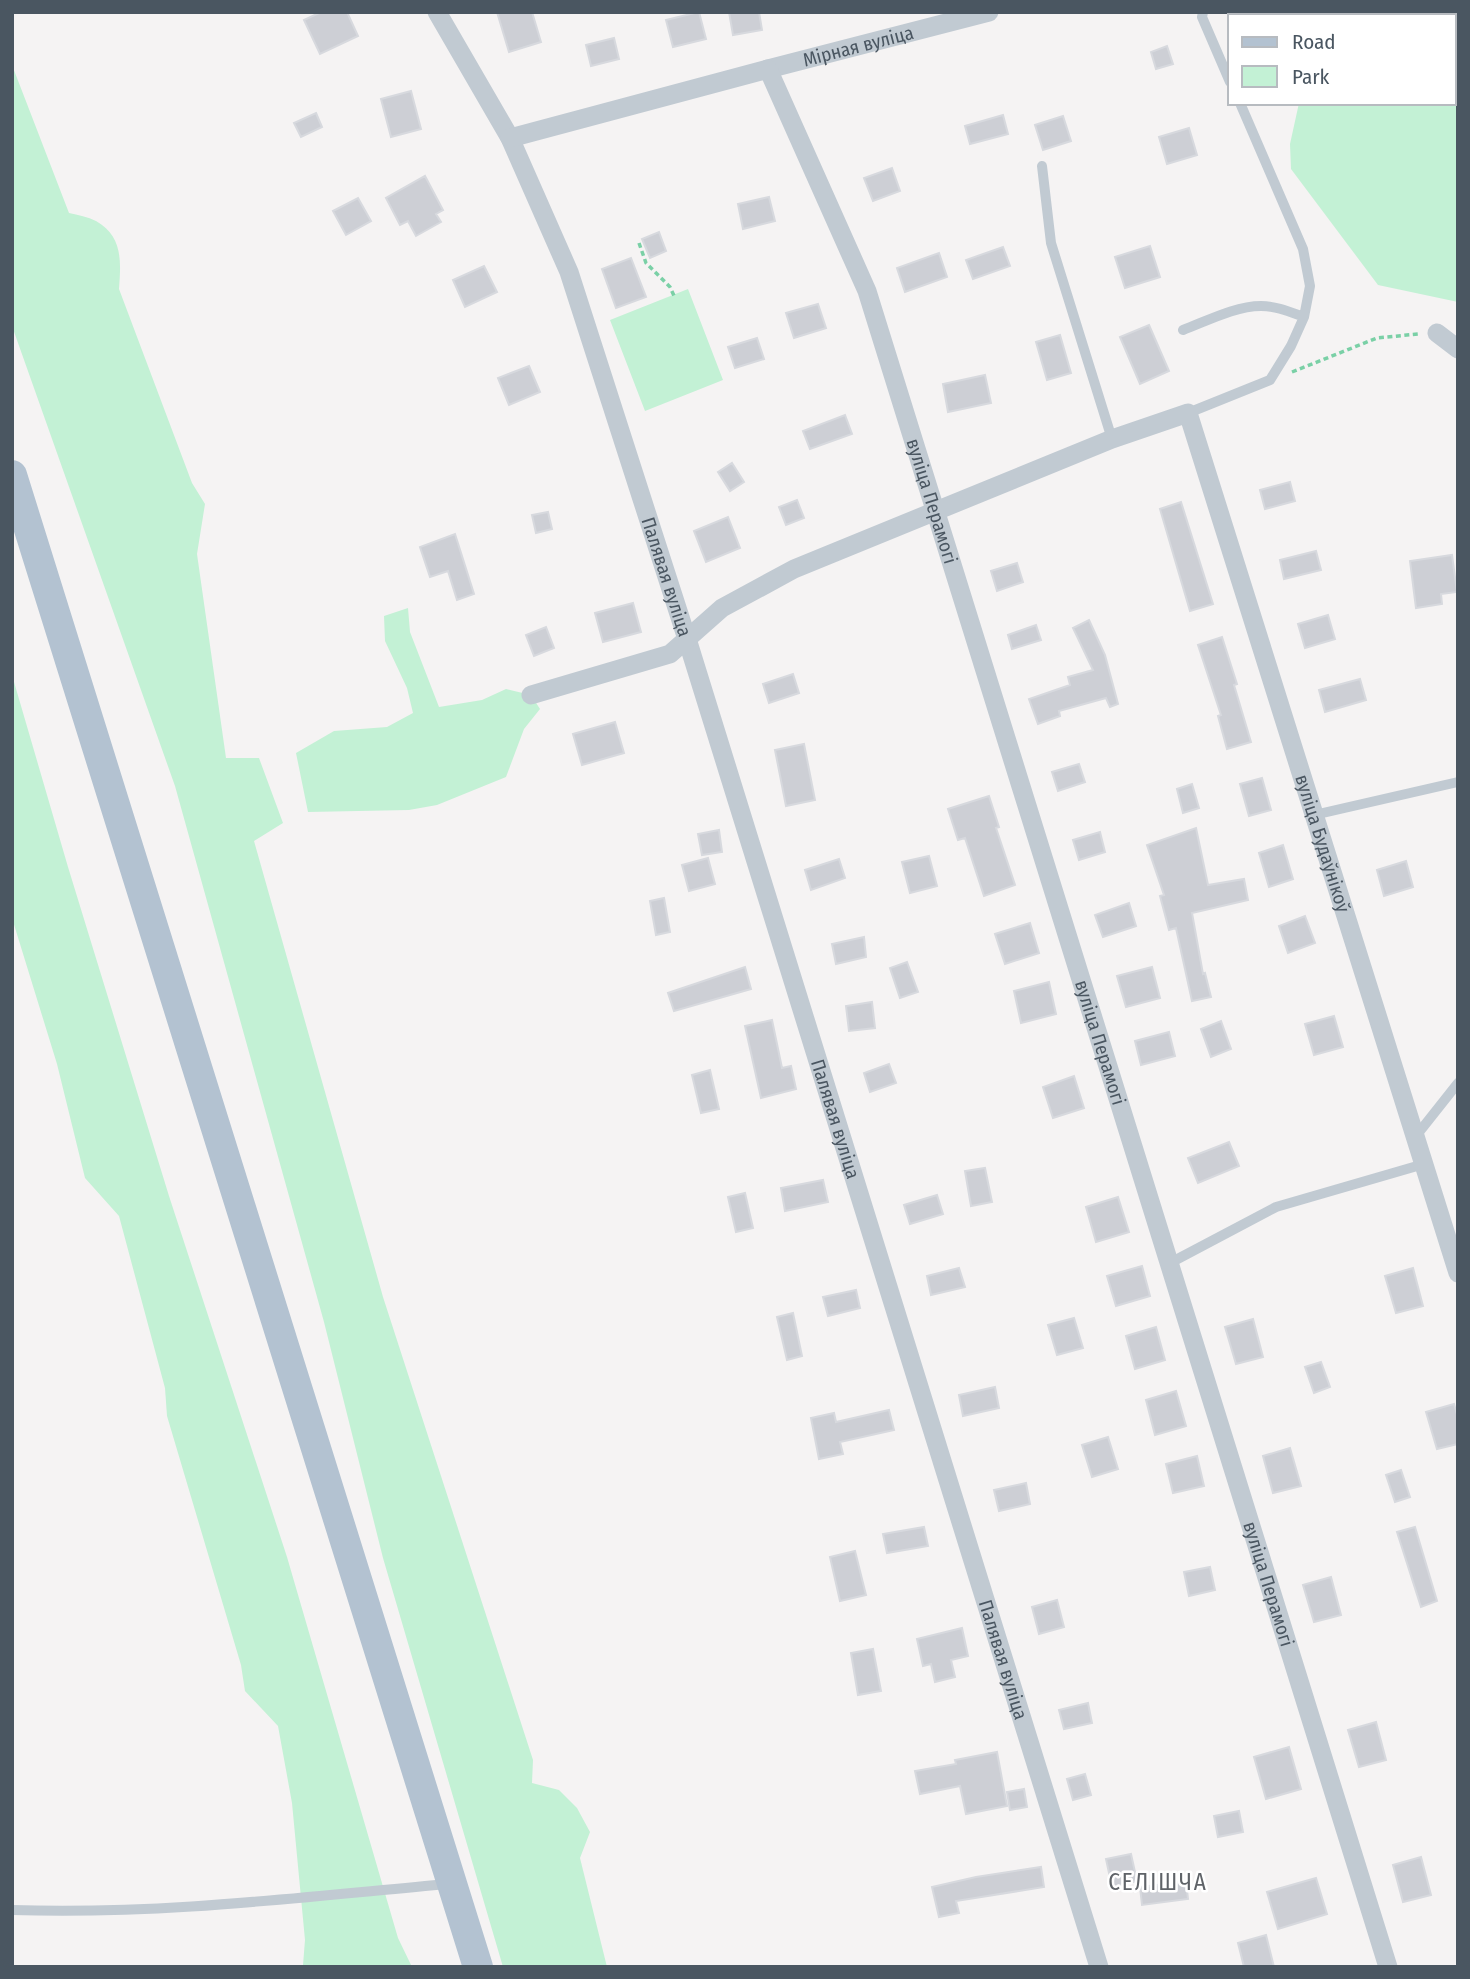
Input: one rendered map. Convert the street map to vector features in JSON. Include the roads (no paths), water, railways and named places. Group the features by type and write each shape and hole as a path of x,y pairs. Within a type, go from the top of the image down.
{"main road":[{"path":"12,475 478,1967"}],"street":[{"name":"Палявая вуліца","path":"437,12 510,138 569,272 687,639 1099,1967"},
{"name":"Мірная вуліца","path":"510,138 989,12"},
{"name":"вуліца Перамогі","path":"768,69 867,291 1388,1967"},
{"path":"1437,333 1458,349"},
{"path":"531,695 670,654 722,608 794,569 1112,439 1188,413"},
{"name":"вуліца Будаўнікоў","path":"1188,413 1458,1273"}],"lane":[{"path":"1203,12 1202,17 1228,77"},
{"path":"1188,413 1270,380 1291,346 1304,317 1310,286 1303,249 1241,105"},
{"path":"1042,166 1051,243 1112,439"},
{"path":"1183,330 1244,308 1262,306 1304,317"},
{"path":"1314,815 1458,782"},
{"path":"1415,1136 1458,1083"},
{"path":"1170,1263 1276,1206 1424,1164"},
{"path":"12,1910 82,1912 187,1906 452,1884"}],"district":[{"name":"СЕЛІШЧА","path":"1158,1882"}]}
